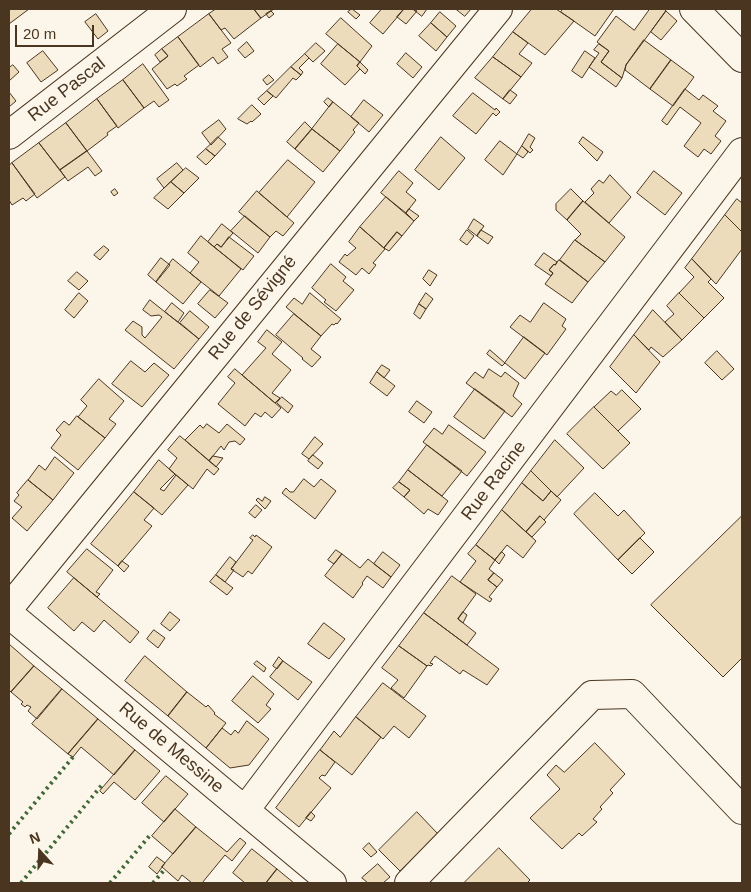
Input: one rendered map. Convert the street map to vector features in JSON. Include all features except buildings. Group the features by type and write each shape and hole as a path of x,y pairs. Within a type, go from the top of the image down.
{"street":[{"name":"Rue Pascal","path":"9,135 172,9"},
{"name":"Rue de Sévigné","path":"9,608 498,9"},
{"path":"694,9 742,58"},
{"name":"Rue Racine","path":"246,810 742,152"},
{"name":"Rue de Messine","path":"9,614 332,883"},
{"path":"409,883 592,695 632,694 742,810"}],"hedge":[{"path":"9,834 73,757"},
{"path":"21,883 102,785"},
{"path":"110,883 151,834"},
{"path":"153,883 165,869"}]}
